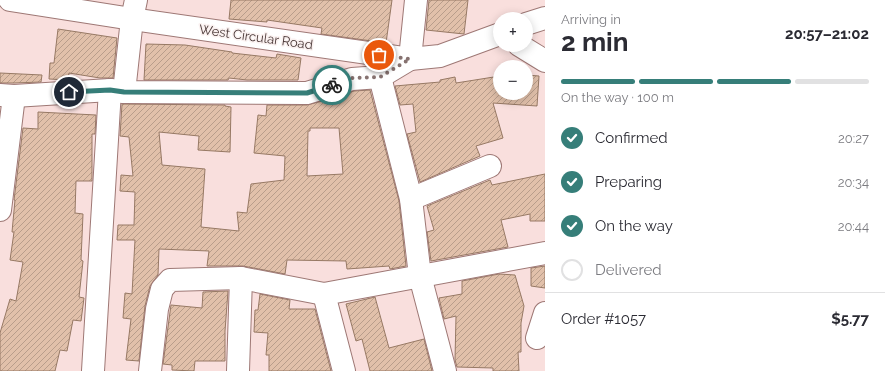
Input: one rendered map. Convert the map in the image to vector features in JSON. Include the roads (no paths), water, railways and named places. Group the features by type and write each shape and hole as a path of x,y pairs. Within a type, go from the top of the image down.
{"street":[{"name":"West Circular Road","path":"10,0 134,10 410,59 440,56 493,37"},
{"path":"0,210 7,95 117,91 307,93 352,78 380,77 410,59 416,0"},
{"path":"94,371 117,91 134,10"},
{"path":"533,22 545,18"},
{"path":"530,52 545,61"},
{"path":"380,77 411,199 420,276 445,371"},
{"path":"411,199 490,166"},
{"path":"150,371 157,309 162,289 170,280 241,278 324,294 545,253"},
{"path":"238,371 241,278"},
{"path":"324,294 344,371"},
{"path":"537,338 545,313"}]}
